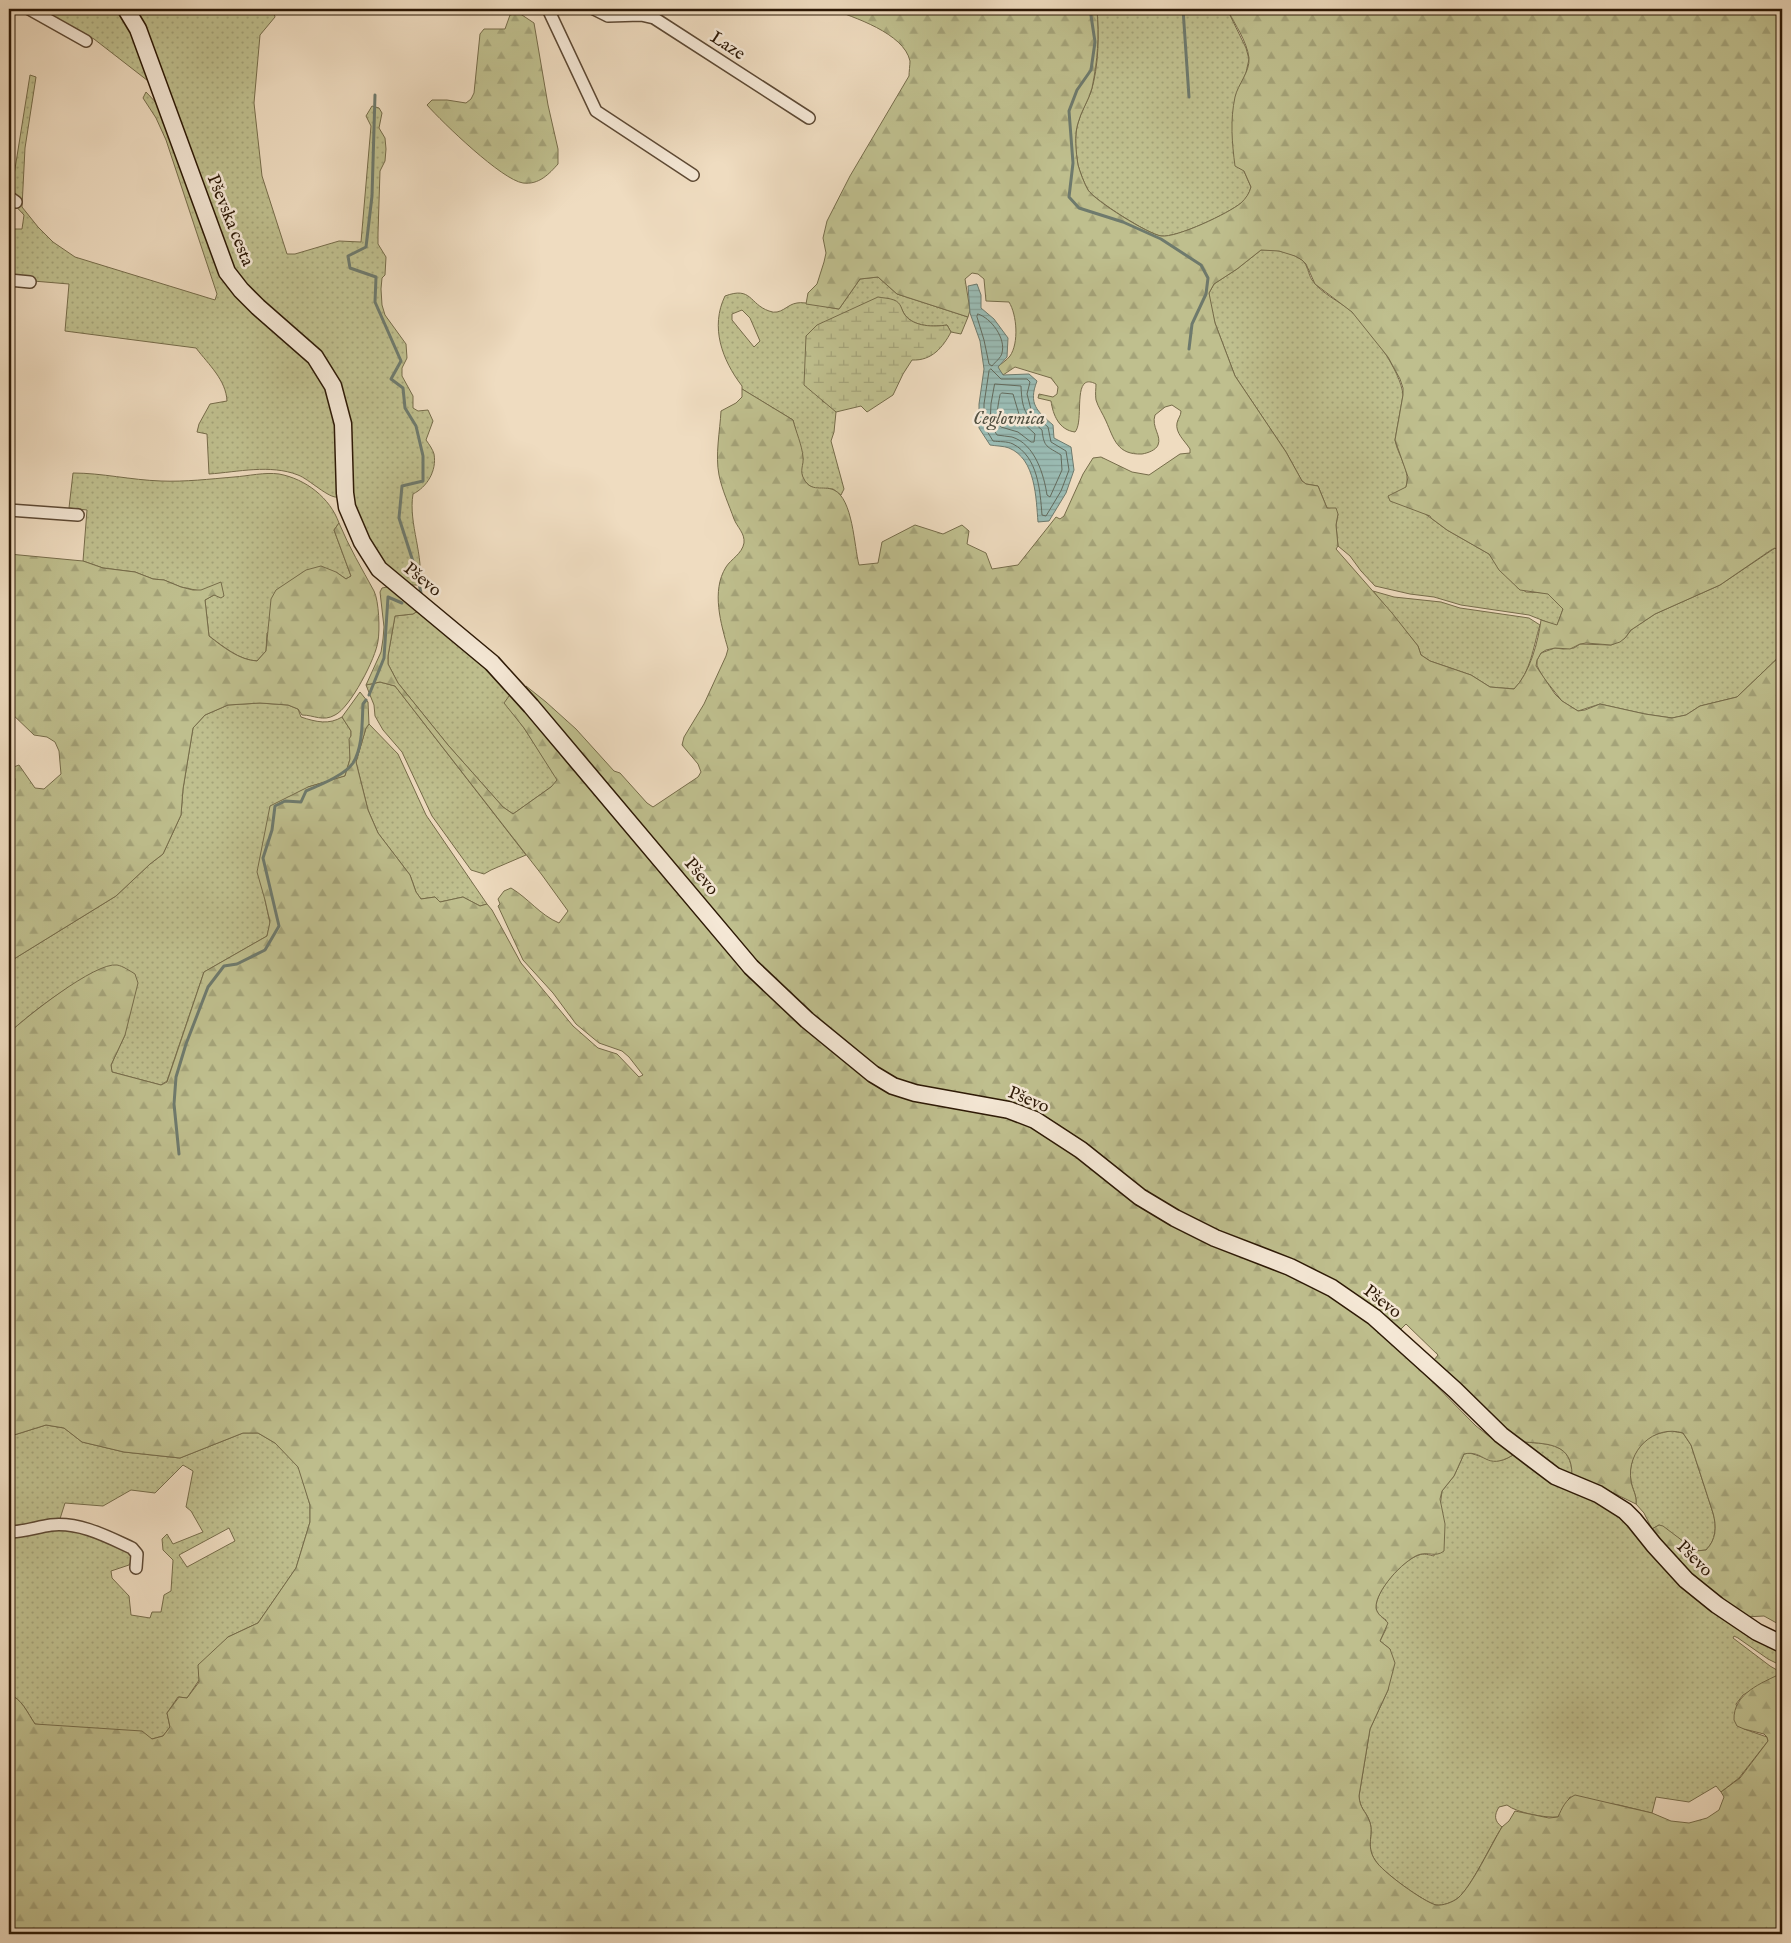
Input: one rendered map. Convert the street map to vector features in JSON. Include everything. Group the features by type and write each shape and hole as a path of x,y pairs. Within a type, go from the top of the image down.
{"street":[{"path":"29,9 86,41"},
{"name":"Pševska cesta","path":"126,9 138,29 172,117 227,272 258,307 315,357 333,386 343,424 347,507"},
{"path":"548,9 596,111 693,174"},
{"name":"Laze","path":"594,9 608,16 641,15 654,18 809,118"},
{"path":"9,280 30,282"},
{"name":"Pševo","path":"347,507 362,542 379,569 492,663 531,706 751,967 807,1020 852,1058 893,1086 915,1093 1010,1110 1035,1120 1081,1150 1140,1197 1168,1214 1215,1238 1290,1268 1332,1288 1374,1317 1455,1390 1501,1435 1556,1476 1598,1494 1624,1511 1686,1580 1717,1605 1757,1632 1782,1644"},
{"path":"9,510 78,515"},
{"path":"9,1532 51,1525 70,1524 85,1528 132,1548 137,1554 136,1568"}],"green space":[{"path":"38,9 273,9 275,17 260,35 254,103 262,176 287,254 295,254 339,241 361,242 371,126 366,116 372,106 379,108 382,113 379,128 385,138 386,149 385,161 380,171 378,233 378,244 386,257 385,275 382,278 381,289 382,305 385,315 406,344 407,358 402,368 402,376 413,396 413,408 418,411 428,410 433,421 426,440 434,454 434,466 427,483 413,494 412,505 420,563 419,585 408,585 383,562 371,546 352,506 342,394 237,273 226,254 161,91 94,39"},
{"path":"831,9 1097,9 1098,48 1094,77 1091,92 1079,119 1076,133 1078,165 1082,178 1088,190 1111,209 1154,234 1169,236 1203,224 1226,213 1241,203 1251,187 1244,171 1235,166 1232,132 1232,114 1235,97 1248,68 1249,58 1243,39 1227,9 1782,9 1782,553 1775,548 1771,550 1720,585 1655,614 1631,630 1620,642 1611,645 1586,643 1570,649 1555,648 1546,650 1541,653 1536,666 1555,694 1578,711 1600,704 1672,718 1686,715 1700,706 1737,697 1782,654 1782,1626 1764,1616 1745,1617 1720,1599 1675,1559 1652,1529 1659,1525 1663,1526 1696,1551 1706,1550 1714,1538 1715,1523 1713,1513 1691,1445 1683,1433 1662,1432 1644,1442 1638,1450 1631,1470 1631,1481 1636,1504 1572,1475 1571,1465 1564,1451 1551,1445 1525,1442 1523,1445 1487,1413 1434,1360 1438,1355 1406,1324 1401,1329 1378,1309 1339,1284 1268,1250 1223,1234 1197,1222 1142,1189 1088,1146 1059,1125 1035,1111 919,1087 877,1069 842,1042 762,967 524,690 526,686 576,729 614,771 620,773 647,803 653,807 698,777 701,772 698,764 682,745 684,737 704,704 728,649 719,608 719,586 721,576 743,547 744,539 734,519 722,486 718,467 718,451 721,411 736,403 742,397 742,389 793,420 802,452 803,476 810,486 834,490 840,495 845,503 852,524 859,565 878,563 882,542 915,525 943,534 962,525 969,531 967,544 986,553 992,569 1018,565 1056,517 1060,519 1064,516 1083,474 1093,458 1101,457 1132,472 1149,475 1180,454 1190,453 1190,449 1177,430 1181,411 1172,405 1165,407 1155,415 1154,423 1159,442 1155,448 1142,454 1134,454 1122,449 1114,440 1097,403 1096,384 1088,382 1084,384 1081,391 1078,426 1075,432 1069,431 1061,425 1055,416 1051,401 1038,398 1039,394 1053,397 1057,394 1058,387 1051,378 1015,367 1003,375 997,367 1009,357 1015,344 1014,314 1009,302 986,301 984,279 978,274 972,273 965,279 970,310 968,317 897,294 878,277 860,279 839,309 806,304 808,293 817,284 824,262 826,253 823,238 827,221 850,176 909,76 910,61 906,51 898,42 876,27","holes":["1261,250 1279,251 1302,260 1306,264 1315,284 1352,312 1388,357 1400,379 1403,395 1395,440 1408,477 1406,487 1388,496 1390,501 1430,516 1447,530 1489,554 1499,570 1520,590 1548,594 1563,609 1557,625 1541,620 1538,638 1529,666 1525,675 1514,689 1490,687 1471,675 1430,661 1421,655 1418,646 1392,613 1336,549 1338,546 1336,525 1338,514 1336,508 1327,508 1318,486 1306,484 1302,481 1286,452 1235,376 1215,323 1209,293 1214,284"]},
{"path":"1097,9 1227,9 1246,48 1249,59 1246,73 1236,95 1244,171 1251,187 1248,196 1241,203 1203,224 1169,236 1161,236 1145,230 1101,202 1088,190 1078,165 1076,139 1078,123 1091,92 1096,71"},
{"path":"519,13 534,23 548,105 558,149 558,164 539,181 529,183 514,180 501,172 459,137 427,105 432,100 466,103 471,99 474,93 480,34 484,29 505,29 510,15"},
{"path":"30,75 36,77 25,148 22,207 38,227 53,242 75,257 215,300 217,294 166,140 156,118 143,98 146,92 161,108 216,257 297,345 323,379 337,427 338,497 330,495 303,477 276,470 265,469 209,474 207,434 197,432 199,424 210,404 227,401 224,386 220,379 196,348 65,331 69,284 9,279 9,229 22,229 24,215 10,200"},
{"path":"1261,250 1283,252 1302,260 1306,264 1316,285 1351,311 1383,350 1397,374 1403,395 1395,440 1406,469 1406,487 1424,513 1447,530 1489,554 1506,576 1526,592 1548,593 1563,609 1557,626 1529,615 1461,605 1434,597 1375,586 1350,556 1338,546 1336,525 1338,514 1327,508 1318,486 1306,484 1302,481 1286,452 1235,376 1215,323 1209,300 1209,293 1214,284"},
{"path":"878,277 897,294 968,317 961,334 951,332 947,325 930,326 914,322 905,315 894,300 822,401 831,406 836,412 831,441 844,489 841,495 833,489 816,489 803,479 800,468 803,459 793,420 742,389 720,343 719,319 725,296 734,293 746,295 762,308 773,312 801,303 839,309 860,279","holes":["742,310 750,318 760,341 754,347 732,320 732,314"]},
{"path":"878,297 897,301 905,315 914,322 930,326 947,325 951,332 940,348 931,356 912,360 893,395 867,412 861,406 836,412 804,385 806,336 817,325"},
{"path":"73,473 150,480 188,481 268,473 279,474 298,480 316,491 335,514 339,523 334,530 351,576 346,579 336,572 267,633 266,651 257,661 244,658 209,636 205,600 214,595 224,596 181,587 135,572 103,568 83,561 87,510 69,508"},
{"path":"339,523 374,591 379,616 379,636 373,659 348,703 341,711 326,718 302,715 298,709 288,705 260,703 228,705 205,715 193,728 183,789 181,815 163,854 116,896 9,962 9,795 15,791 15,779 11,768 19,765 35,788 44,789 61,774 59,751 55,742 47,737 34,735 9,711 9,554 83,561 103,568 135,572 193,590 201,590 221,582 224,596 221,598 214,595 205,600 209,636 238,656 257,661 266,651 271,599 276,590 306,570 321,566 336,572 346,579 351,576 334,530"},
{"path":"1775,548 1782,553 1782,654 1737,697 1700,706 1686,715 1672,718 1600,704 1578,711 1562,701 1543,677 1537,666 1537,660 1541,653 1555,648 1574,648 1580,644 1611,645 1625,638 1631,630 1655,614 1720,585"},
{"path":"387,587 395,590 421,609 413,614 395,616 388,664 398,683 448,745 503,807 513,814 551,787 557,780 524,728 504,703 512,692 572,763 858,1070 1030,1124 1068,1148 1293,1276 1340,1300 1371,1323 1408,1357 1476,1426 1513,1455 1504,1460 1491,1461 1477,1454 1464,1454 1454,1476 1442,1491 1440,1499 1445,1524 1444,1551 1438,1554 1418,1555 1405,1563 1385,1585 1377,1601 1376,1608 1379,1615 1388,1623 1380,1641 1390,1649 1395,1663 1388,1690 1370,1729 1359,1796 1371,1825 1370,1844 1372,1855 1379,1865 1394,1879 1422,1898 1430,1903 1442,1905 1456,1899 1463,1892 1475,1875 1502,1827 1509,1821 1515,1811 1549,1818 1558,1817 1567,1801 1575,1795 1652,1813 1671,1821 1689,1823 1707,1818 1719,1810 1724,1797 1721,1792 1740,1778 1768,1741 1764,1734 1737,1726 1734,1720 1738,1703 1750,1690 1782,1673 1782,1934 9,1934 9,1695 21,1702 35,1724 142,1731 152,1739 163,1736 170,1727 167,1713 179,1697 187,1698 199,1682 198,1665 228,1637 258,1623 296,1568 310,1522 310,1505 298,1467 275,1443 258,1433 243,1433 180,1458 124,1452 82,1442 64,1428 46,1425 9,1435 9,1033 30,1015 78,981 107,966 117,965 135,974 138,983 125,1035 111,1065 112,1072 161,1085 167,1082 204,972 267,936 270,922 257,872 270,806 308,787 345,776 350,759 349,739 351,731 342,717 360,692 368,702 369,724 366,728 356,762 368,810 378,833 410,875 416,892 421,899 435,897 440,902 463,897 480,906 487,904 521,963 573,1026 598,1048 617,1054 639,1077 643,1075 622,1051 599,1043 576,1024 553,993 523,960 498,906 500,904 498,899 504,891 511,888 546,916 559,923 568,911 395,686 380,682 366,685 381,652 384,627 380,592 382,588"},
{"path":"1373,591 1394,597 1441,602 1460,608 1529,618 1540,625 1531,659 1520,682 1514,689 1490,687 1471,675 1430,661 1421,655 1418,646"},
{"path":"421,609 442,626 512,692 505,703 558,780 513,814 503,807 448,745 398,683 388,664 395,616 413,614"},
{"path":"380,682 395,686 526,855 484,874 471,870 432,816 402,752 383,730 375,716 374,705 366,685"},
{"path":"260,703 288,705 298,709 301,717 317,721 327,722 342,717 351,731 350,759 345,776 308,787 265,900 270,923 267,936 204,972 167,1081 161,1085 112,1072 111,1065 125,1035 101,969 53,998 9,1033 9,962 116,896 163,854 181,815 183,789 193,728 205,715 228,705"},
{"path":"369,724 398,754 426,815 487,904 480,906 463,897 440,902 435,897 421,899 416,892 410,875 378,833 368,810 356,762 366,728"},
{"path":"46,1425 64,1428 82,1442 124,1452 180,1458 243,1433 258,1433 275,1443 299,1467 310,1505 310,1522 296,1568 258,1623 228,1637 187,1698 178,1697 167,1713 170,1727 163,1736 152,1739 35,1724 21,1702 9,1695 9,1534 51,1528 84,1530 132,1554 132,1560 129,1565 111,1571 112,1578 129,1596 131,1615 150,1618 152,1612 161,1612 164,1595 171,1591 173,1560 163,1550 162,1539 167,1534 173,1544 203,1532 191,1511 186,1507 193,1471 183,1465 155,1493 131,1490 103,1506 65,1503 59,1522 9,1530 9,1435","holes":["229,1528 235,1541 187,1567 179,1555"]},
{"path":"1671,1431 1683,1433 1691,1445 1713,1513 1715,1533 1712,1542 1706,1550 1696,1551 1659,1525 1652,1529 1644,1513 1636,1504 1630,1475 1636,1452 1648,1438"},
{"path":"1525,1442 1551,1445 1564,1451 1571,1465 1572,1475 1551,1465 1523,1445"},
{"path":"1469,1453 1496,1461 1507,1459 1513,1455 1614,1512 1782,1650 1782,1666 1768,1659 1738,1638 1734,1636 1733,1638 1782,1673 1743,1695 1736,1704 1744,1729 1767,1737 1768,1741 1739,1778 1721,1792 1716,1786 1689,1802 1656,1797 1652,1813 1619,1805 1570,1797 1558,1817 1531,1814 1507,1805 1499,1807 1496,1818 1502,1827 1469,1884 1458,1898 1445,1904 1436,1905 1404,1886 1386,1872 1375,1860 1370,1845 1371,1825 1359,1796 1370,1729 1388,1690 1390,1649 1380,1641 1386,1629 1386,1620 1377,1612 1377,1601 1385,1585 1405,1563 1421,1554 1434,1556 1442,1491 1454,1476 1464,1454"}],"water":[{"name":"Ceglovnica","path":"977,284 981,295 981,308 994,319 1008,338 1007,357 998,367 1003,375 1029,374 1037,381 1033,396 1036,406 1042,415 1053,425 1054,438 1071,447 1074,470 1066,493 1049,521 1038,522 1033,480 1025,461 1018,453 1009,448 990,445 979,428 979,404 984,369 980,341 970,313 968,286"}],"waterway":[{"path":"1090,9 1095,42 1091,70 1077,90 1069,111 1073,163 1069,197 1079,208 1123,222 1161,239 1201,265 1208,278 1206,294 1192,324 1189,349"},
{"path":"1183,9 1189,97"},
{"path":"375,95 372,196 366,247 348,256 350,268 376,277 375,302 401,361 391,379 403,388 405,408 416,426 423,456 423,481 402,486 399,518 417,574 421,593"},
{"path":"369,695 384,658 388,597 402,603"},
{"path":"179,1154 174,1104 176,1077 186,1044 208,987 224,966 237,964 265,950 279,926 263,858 272,830 275,806 285,801 301,802 306,791 344,772 353,763 359,750 363,704 366,700"}]}
